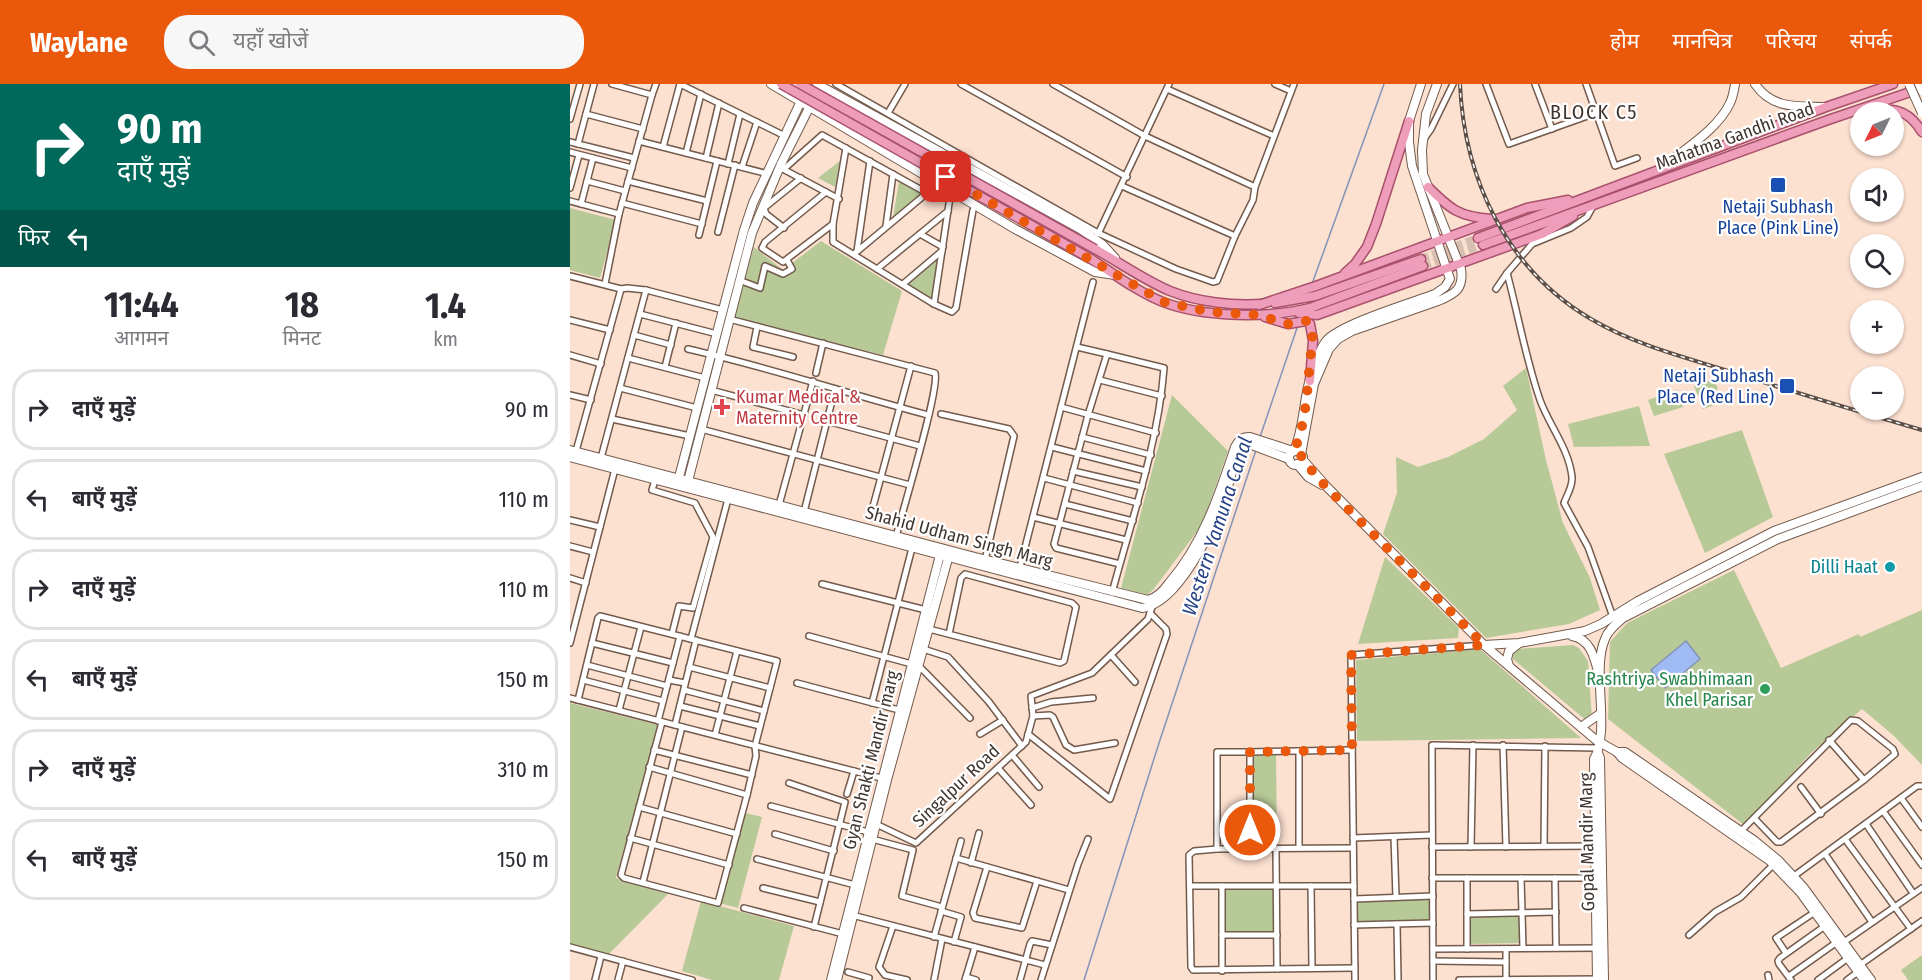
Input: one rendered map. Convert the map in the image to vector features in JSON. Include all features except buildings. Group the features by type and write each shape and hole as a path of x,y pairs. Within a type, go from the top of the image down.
{"main road":[{"path":"781,84 1164,302 1210,312 1258,315 1293,312 1317,315 1542,234 1593,200"},
{"path":"800,84 1097,241 1119,262 1169,290 1199,299 1226,304 1259,305 1296,297 1315,296 1422,263 1288,324 1258,315"},
{"name":"Mahatma Gandhi Road","path":"1593,200 1661,169 1893,84"},
{"name":"Mahatma Gandhi Road","path":"1593,200 1922,90"},
{"path":"1849,113 1893,109 1908,115 1922,132"},
{"path":"1337,278 1355,264 1366,247 1376,224 1409,121"},
{"path":"1428,187 1452,209 1466,217 1494,220"},
{"path":"1296,297 1316,286 1527,208 1593,200"},
{"path":"1481,241 1593,200"},
{"path":"1309,314 1312,327 1310,381"}],"street":[{"path":"570,119 580,84"},
{"path":"578,144 594,84"},
{"path":"612,84 652,95"},
{"path":"605,284 619,214 656,84"},
{"path":"663,147 680,84 784,136"},
{"path":"771,84 1079,268 1116,275"},
{"path":"817,84 863,106 1080,229 1097,241"},
{"path":"836,84 863,106 888,113 1097,241 1213,282 1219,277 1235,236 1253,200 1255,187 1294,84"},
{"path":"888,113 905,84"},
{"path":"961,84 1127,177"},
{"path":"1053,84 1145,136 1255,187"},
{"path":"1275,84 1291,91"},
{"path":"1296,457 1310,381 1325,342 1335,333 1435,294 1445,288 1450,279 1412,166 1409,121 1421,84"},
{"path":"1296,457 1314,384 1329,349 1338,339 1451,296 1460,287 1462,280 1459,264 1423,174 1422,150 1426,114 1437,84"},
{"path":"1424,139 1453,84"},
{"path":"1486,84 1509,144 1596,113"},
{"path":"1535,84 1552,129"},
{"path":"1586,84 1615,166 1637,158"},
{"path":"1661,169 1712,126 1725,112 1736,84"},
{"path":"1755,84 1770,100 1781,105 1826,107"},
{"path":"1909,84 1922,113"},
{"path":"1919,84 1922,90"},
{"path":"1097,241 1168,87 1274,136"},
{"path":"686,153 701,94"},
{"path":"790,95 795,112"},
{"path":"687,485 711,390 717,334 744,230 767,173 801,100"},
{"path":"706,158 719,103"},
{"path":"678,482 705,378 729,319 752,233 810,106"},
{"path":"848,129 863,106"},
{"path":"586,114 643,129"},
{"path":"728,164 740,114"},
{"path":"804,118 824,114"},
{"path":"718,232 739,166 757,122"},
{"path":"782,168 822,135 927,193 855,253"},
{"path":"639,141 777,176"},
{"path":"570,142 634,158"},
{"path":"846,148 833,224 833,242 855,253 934,304 952,312 956,308 973,210"},
{"path":"570,152 632,168"},
{"path":"570,188 579,154"},
{"path":"581,204 593,158"},
{"path":"699,235 717,161"},
{"path":"855,253 870,162"},
{"path":"782,168 839,199"},
{"path":"886,227 893,174"},
{"path":"784,228 765,214 764,208 801,178"},
{"path":"587,180 626,190"},
{"path":"628,181 708,201"},
{"path":"1122,186 1235,236"},
{"path":"826,192 765,242 762,248 783,262 833,224"},
{"path":"934,304 950,197"},
{"path":"1496,289 1532,244 1571,228 1587,217 1593,200"},
{"path":"570,201 619,214"},
{"path":"622,203 702,224"},
{"path":"877,269 948,210"},
{"path":"920,234 942,249"},
{"path":"903,284 942,249"},
{"path":"739,280 760,288 765,266 783,274 792,269 787,260"},
{"path":"1507,273 1539,397 1547,419 1562,446 1572,477 1572,486 1564,503 1588,547 1613,616"},
{"path":"570,276 621,289 646,290 723,310"},
{"path":"1019,572 1093,282"},
{"path":"572,453 591,400 621,289"},
{"path":"602,458 646,290"},
{"path":"640,314 717,334"},
{"path":"729,319 911,366 933,372 936,375 928,415 895,540"},
{"path":"570,320 610,330"},
{"path":"665,368 676,323"},
{"path":"757,327 753,346 793,357"},
{"path":"634,335 670,345"},
{"path":"816,373 823,344"},
{"path":"1077,347 1164,368 1156,433 1112,592"},
{"path":"688,349 813,381 928,415"},
{"path":"1107,354 1088,415 1054,544 1056,548 1120,564"},
{"path":"570,356 601,364"},
{"path":"628,358 705,378"},
{"path":"871,514 911,366"},
{"path":"1100,380 1162,396"},
{"path":"778,505 813,381"},
{"path":"620,388 697,408"},
{"path":"804,512 835,388"},
{"path":"711,390 804,415"},
{"path":"570,395 591,400"},
{"path":"1061,407 1156,433"},
{"path":"941,414 1009,429 1014,436 985,560"},
{"path":"612,419 690,436"},
{"path":"827,421 920,446"},
{"path":"701,429 910,485"},
{"path":"1082,438 1150,456"},
{"path":"920,647 948,657 989,702 1022,746 1026,742 1033,716 1030,699 1033,694 1092,673 1148,619 1152,606 1190,556 1218,498 1235,447 1241,438 1266,446 1289,459 1296,457"},
{"path":"1052,447 1146,471"},
{"name":"Shahid Udham Singh Marg","path":"572,453 602,458 729,499 1019,572 1142,608 1152,606"},
{"name":"Shahid Udham Singh Marg","path":"572,453 615,469 655,480 678,482"},
{"path":"1296,457 1484,645 1581,727 1598,747"},
{"path":"570,639 615,469"},
{"path":"1073,471 1142,487"},
{"path":"1825,516 1922,477"},
{"path":"1044,478 1138,503"},
{"path":"655,480 652,490 695,503 713,537 693,608 679,606 672,634"},
{"name":"Shahid Udham Singh Marg","path":"687,485 804,512 895,540 912,548 985,560 1019,572 1131,597 1152,606"},
{"path":"1600,678 1604,639 1612,627 1680,584 1774,531 1922,486"},
{"path":"675,725 685,687 693,640 729,499"},
{"path":"1065,504 1133,521"},
{"path":"1033,517 1126,540"},
{"path":"570,520 600,527"},
{"path":"570,546 593,552"},
{"path":"872,703 912,548"},
{"name":"Gyan Shakti Mandir marg","path":"837,980 884,779 920,647 926,610 945,553"},
{"name":"Gyan Shakti Mandir marg","path":"920,647 928,629 945,553"},
{"path":"928,629 1060,663 1064,661 1076,607 1072,603 964,574 961,578 949,634"},
{"path":"570,578 586,583"},
{"path":"822,584 926,610"},
{"path":"1354,980 1351,655 1519,643 1585,631 1638,601 1680,584"},
{"path":"1028,734 1110,799 1167,634 1152,606"},
{"path":"578,700 600,616 641,627 680,636 777,661 755,746 756,756 752,775 718,903 624,878 621,875 654,750 663,701 680,636"},
{"path":"619,710 641,627"},
{"path":"1562,635 1581,638 1588,645 1600,678"},
{"path":"809,636 915,665 970,718"},
{"path":"592,643 673,663"},
{"path":"1510,667 1509,651 1519,643"},
{"path":"715,735 737,651"},
{"path":"1111,655 1135,682"},
{"path":"587,665 685,687 764,711"},
{"name":"Gyan Shakti Mandir marg","path":"831,980 843,934 851,914 855,885 876,824 899,710 915,665"},
{"path":"689,667 770,688"},
{"name":"Gopal Mandir Marg","path":"1600,678 1601,713 1598,747 1600,759 1600,979"},
{"path":"583,680 663,701"},
{"path":"797,683 899,710"},
{"path":"570,698 884,779"},
{"path":"1032,708 1052,702 1093,698"},
{"path":"680,705 760,726"},
{"path":"1581,727 1601,713"},
{"path":"1033,716 1050,715 1053,717 1066,745 1074,750 1116,743"},
{"path":"1741,831 1851,720 1856,719 1893,749 1895,756 1821,814 1780,842 1777,842 1754,818"},
{"path":"980,734 1003,720"},
{"path":"643,882 682,727"},
{"path":"1829,740 1864,780"},
{"path":"1433,980 1432,745 1598,747 1625,753 1741,831 1746,839"},
{"path":"1472,847 1473,745"},
{"path":"1503,745 1506,847"},
{"name":"Singalpur Road","path":"876,824 916,843 1022,746"},
{"path":"1544,846 1545,746"},
{"path":"654,750 752,775"},
{"path":"1217,849 1217,752 1352,750"},
{"path":"1299,751 1299,848"},
{"path":"1250,752 1250,849"},
{"path":"1617,752 1622,758 1746,839 1794,876 1864,980"},
{"path":"1012,755 1039,787"},
{"path":"649,768 747,795"},
{"path":"998,768 1031,806"},
{"path":"847,794 854,771"},
{"path":"789,783 845,802 814,927"},
{"path":"1794,876 1917,786 1922,786"},
{"path":"1801,787 1821,814"},
{"path":"1901,798 1922,827"},
{"path":"771,806 840,825 913,850 902,896 961,917 954,942"},
{"path":"639,807 737,834"},
{"path":"1883,811 1922,865"},
{"path":"1866,824 1913,893"},
{"path":"971,863 980,833"},
{"path":"775,834 834,851"},
{"path":"1353,838 1432,835"},
{"path":"1394,837 1396,897"},
{"path":"630,838 729,865"},
{"path":"1041,980 1069,890 1088,839"},
{"path":"1845,839 1911,929"},
{"path":"934,937 961,841"},
{"path":"1432,847 1599,846"},
{"path":"1353,848 1217,849 1194,851 1189,855 1192,969 1194,971 1355,968"},
{"path":"1276,849 1277,969"},
{"path":"1825,854 1872,922"},
{"path":"956,858 1069,890"},
{"path":"757,860 855,885"},
{"path":"1776,862 1840,942 1848,958 1871,980"},
{"path":"1689,935 1715,912 1741,897 1776,862"},
{"path":"987,867 973,913 975,918 1022,928 1037,881"},
{"path":"1432,878 1599,878"},
{"path":"1467,878 1467,949"},
{"path":"1521,878 1522,948"},
{"path":"1556,878 1556,948"},
{"path":"1190,886 1354,886"},
{"path":"1222,886 1222,971"},
{"path":"1311,886 1312,968"},
{"path":"763,888 820,902"},
{"path":"1826,926 1778,961 1790,978 1922,888"},
{"path":"1354,899 1432,896"},
{"path":"744,908 843,934"},
{"path":"1467,914 1556,912"},
{"path":"1786,953 1777,937 1815,912"},
{"path":"851,914 1045,965"},
{"path":"1847,980 1858,968 1922,921"},
{"path":"1354,925 1433,923"},
{"path":"1397,924 1398,980"},
{"path":"892,926 879,967 885,975 907,980"},
{"path":"1222,935 1277,935"},
{"path":"934,980 942,939"},
{"path":"1020,980 1032,941 1052,945"},
{"path":"570,947 692,980"},
{"path":"975,947 965,979 976,980"},
{"path":"1433,950 1600,948"},
{"path":"1506,949 1507,979"},
{"path":"595,980 601,956"},
{"path":"1820,979 1848,958"},
{"path":"618,980 623,961"},
{"path":"1433,961 1506,962"},
{"path":"848,972 869,978 868,980"},
{"path":"1459,980 1600,979"}],"green space":[{"path":"840,161 835,187 818,178"},
{"path":"899,181 921,193 893,218"},
{"path":"570,208 616,220 600,278 570,270"},
{"path":"821,241 902,291 883,355 734,317 754,247 783,270"},
{"path":"939,258 932,299 907,284"},
{"path":"1526,368 1546,460 1563,523 1590,578 1600,610 1569,624 1486,638 1383,534 1397,493 1396,457 1418,467 1448,457 1484,439 1517,410 1503,386"},
{"path":"1714,379 1718,389 1698,396 1694,386"},
{"path":"1677,390 1683,407 1654,416 1648,400"},
{"path":"1719,392 1723,402 1703,409 1699,399"},
{"path":"1172,395 1228,451 1202,525 1147,595 1121,588"},
{"path":"1639,406 1650,446 1574,447 1568,424"},
{"path":"1742,430 1773,517 1705,553 1664,454"},
{"path":"1385,557 1459,628 1458,638 1358,644"},
{"name":"Rashtriya Swabhimaan Khel Parisar","path":"1734,570 1781,668 1922,610 1922,765 1893,735 1862,709 1812,752 1744,825 1608,719 1610,642 1627,623"},
{"path":"1573,645 1579,648 1588,661 1592,719 1588,722 1513,659 1513,652 1517,649"},
{"path":"1480,649 1581,738 1357,741 1356,660"},
{"path":"570,703 658,725 616,878 669,893 609,954 570,944"},
{"path":"1252,753 1276,753 1277,846 1253,846"},
{"path":"741,812 762,817 738,908 719,903"},
{"path":"1274,888 1274,932 1225,933 1224,889"},
{"path":"1430,899 1430,921 1358,922 1357,901"},
{"path":"701,901 794,926 779,980 712,980 682,971"},
{"path":"1519,916 1520,943 1470,944 1469,917"},
{"path":"1922,955 1922,980 1908,980 1901,970"}],"water":[{"path":"1686,641 1700,659 1665,688 1651,670"}],"waterway":[{"name":"Western Yamuna Canal","path":"1312,284 1384,84"},
{"name":"Western Yamuna Canal","path":"1260,437 1298,325"},
{"name":"Western Yamuna Canal","path":"1084,980 1159,743 1256,450"}],"tunnel":[{"path":"1421,259 1478,238"},
{"path":"1423,266 1483,245"}],"railway":[{"path":"1460,84 1463,119 1470,154 1481,187 1496,219 1514,248 1536,275 1561,299 1591,319 1643,344 1922,430"}],"place":[{"name":"Netaji Subhash Place (Pink Line)","path":"1778,185"},
{"name":"Netaji Subhash Place (Red Line)","path":"1787,386"},
{"name":"Kumar Medical & Maternity Centre","path":"722,407"},
{"name":"Dilli Haat","path":"1890,567"},
{"name":"Rashtriya Swabhimaan Khel Parisar","path":"1765,689"}],"district":[{"name":"BLOCK C5","path":"1594,112"}],"route":[{"path":"946,177 1164,302 1210,312 1258,315 1288,324 1306,321 1310,324 1313,341 1310,381 1300,438 1294,451 1301,454 1302,459 1326,487 1484,645 1351,655 1352,750 1250,752 1250,830"}]}
